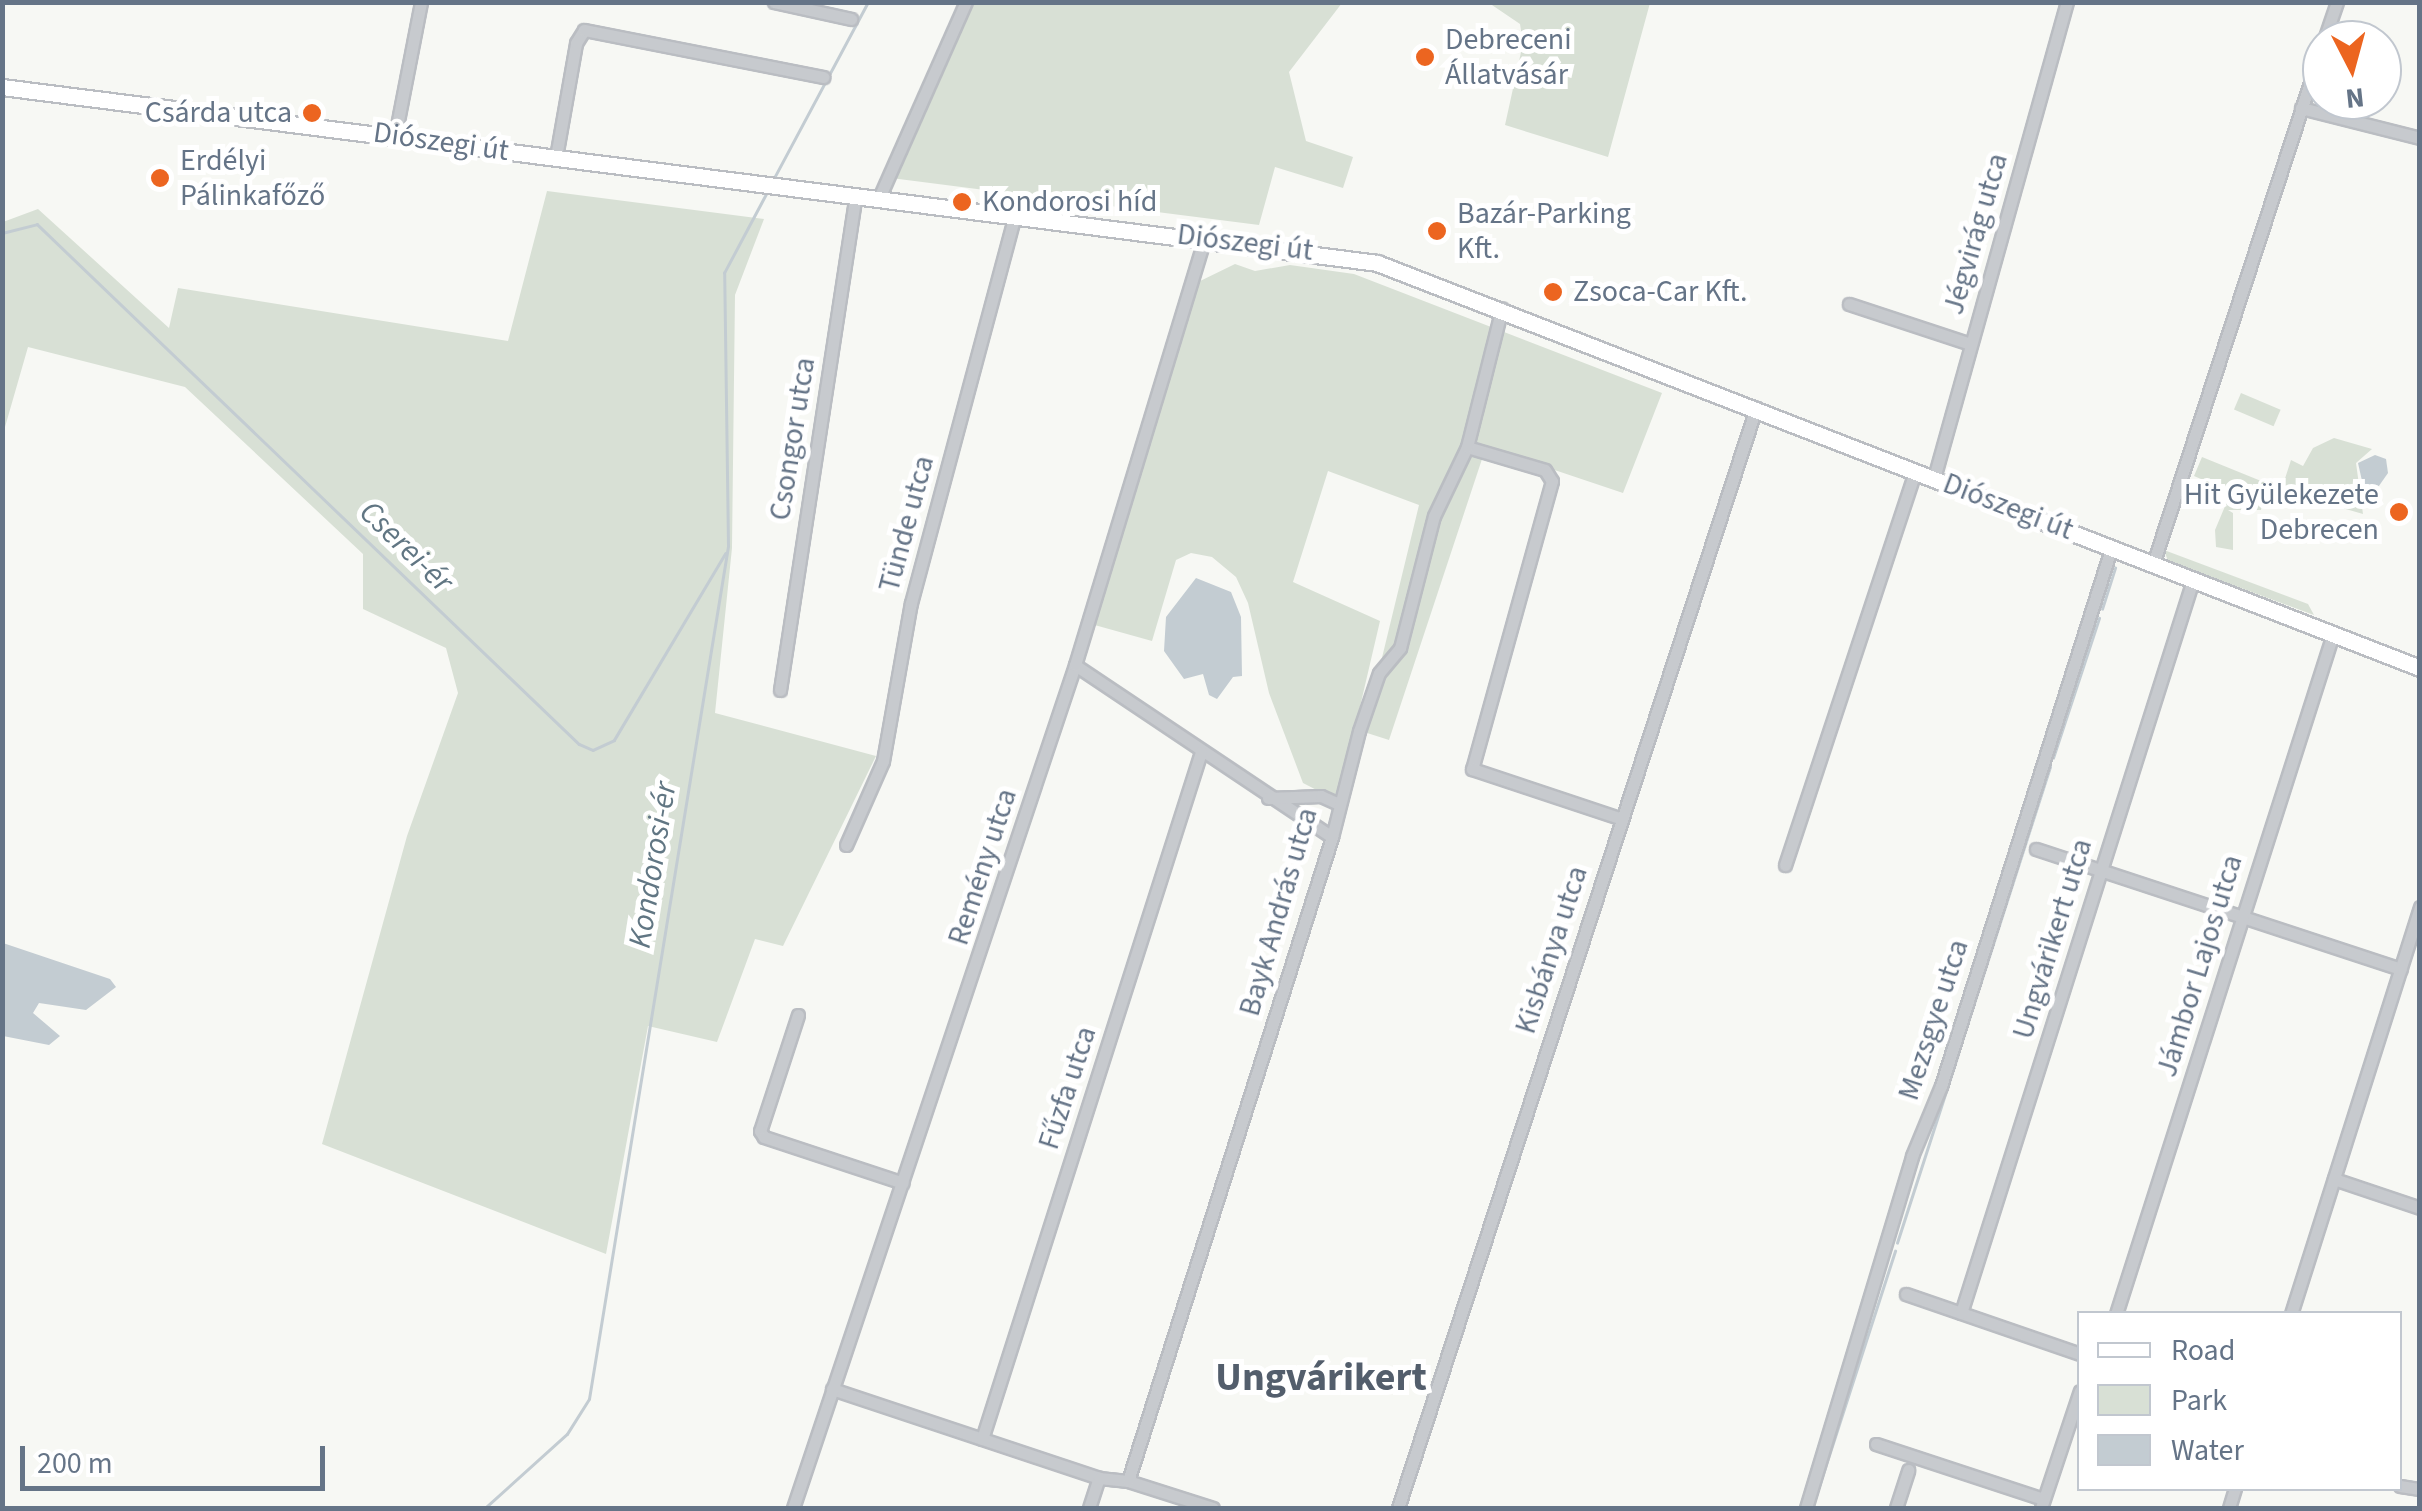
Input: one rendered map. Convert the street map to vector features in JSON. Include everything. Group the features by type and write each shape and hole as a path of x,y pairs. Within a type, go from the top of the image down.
{"main road":[{"name":"Diószegi út","path":"2,87 1205,237 1377,263 1502,308 2420,668"}],"street":[{"path":"395,136 421,2"},
{"path":"774,2 851,19"},
{"path":"879,198 966,2"},
{"name":"Jégvirág utca","path":"1934,478 2067,2"},
{"path":"556,157 576,43 584,30 823,76"},
{"path":"2153,564 2206,415 2302,105"},
{"path":"2301,108 2420,138"},
{"name":"Csongor utca","path":"780,690 856,196"},
{"name":"Tünde utca","path":"846,845 883,761 911,602 1015,214"},
{"name":"Remény utca","path":"793,1508 1075,665 1205,237"},
{"path":"1848,304 1971,344"},
{"name":"Bayk András utca","path":"1128,1481 1332,837 1337,803 1379,673 1400,648 1434,516 1467,447 1502,308"},
{"name":"Kisbánya utca","path":"1398,1508 1756,408"},
{"path":"1467,447 1544,470 1551,488 1470,764 1622,819"},
{"path":"1785,864 1915,471"},
{"name":"Mezsgye utca","path":"1806,1508 1912,1156 1941,1086 2112,546"},
{"name":"Ungvárikert utca","path":"1961,1313 2193,580"},
{"name":"Jámbor Lajos utca","path":"2117,1311 2333,634"},
{"path":"1075,665 1268,798 1332,837"},
{"name":"Fűzfa utca","path":"982,1439 1200,752"},
{"path":"1268,798 1322,796 1337,803"},
{"path":"2036,849 2401,969"},
{"path":"2292,1311 2420,907"},
{"path":"798,1015 760,1131 764,1137 903,1183"},
{"path":"2334,1179 2420,1208"},
{"path":"1906,1294 2077,1353"},
{"path":"832,1390 1099,1478 1128,1481 1213,1508"},
{"path":"1876,1444 2042,1504 2077,1400"},
{"path":"1896,1508 1908,1470"},
{"path":"1089,1508 1099,1478"}],"green space":[{"path":"969,3 1342,3 1289,72 1306,141 1353,157 1343,188 1275,167 1259,225 891,178"},
{"path":"1489,3 1650,3 1608,157 1505,125 1523,43 1520,24"},
{"path":"547,191 764,219 735,295 732,548 715,713 876,756 783,946 755,939 717,1042 648,1026 606,1254 322,1144 407,836 458,693 446,648 363,609 363,554 185,387 28,347 3,434 3,222 38,209 169,328 178,288 508,341"},
{"path":"1235,264 1255,271 1290,265 1354,274 1662,393 1623,493 1486,447 1389,740 1364,732 1419,505 1328,471 1293,582 1380,621 1338,801 1303,783 1269,693 1248,603 1236,577 1212,557 1191,553 1176,560 1152,641 1091,624 1194,284"},
{"path":"2241,393 2281,410 2274,426 2234,410"},
{"path":"2334,438 2372,449 2356,463 2363,514 2311,499 2290,501 2280,494 2291,460 2303,466 2313,448"},
{"path":"2202,457 2266,483 2261,510 2228,510 2233,513 2233,550 2216,547 2215,530 2231,492 2194,476"},
{"path":"2164,550 2308,604 2314,615 2168,561"}],"water":[{"path":"2375,455 2386,459 2388,473 2367,503 2358,463"},
{"path":"1196,578 1231,592 1241,617 1242,676 1233,677 1217,699 1209,695 1203,674 1184,679 1164,651 1166,617"},
{"path":"3,943 110,979 116,987 86,1010 39,1003 33,1013 60,1036 49,1045 3,1036"}],"waterway":[{"name":"Kondorosi-ér","path":"774,178 868,2"},
{"name":"Kondorosi-ér","path":"485,1508 567,1434 589,1399 728,546 724,273 766,194"},
{"name":"Cserei-ér","path":"2,233 37,224 579,744 593,750 614,740 725,554"},
{"path":"2102,609 2115,568"},
{"path":"2053,758 2099,618"},
{"path":"1960,1047 2050,767"},
{"path":"1897,1243 1958,1054"},
{"path":"1812,1508 1895,1251"}],"place":[{"name":"Debreceni Állatvásár","path":"1425,57"},
{"name":"Csárda utca","path":"312,113"},
{"name":"Erdélyi Pálinkafőző","path":"160,178"},
{"name":"Kondorosi híd","path":"962,202"},
{"name":"Bazár-Parking Kft.","path":"1437,231"},
{"name":"Zsoca-Car Kft.","path":"1553,292"},
{"name":"Hit Gyülekezete Debrecen","path":"2399,512"}],"district":[{"name":"Ungvárikert","path":"1321,1378"}]}
